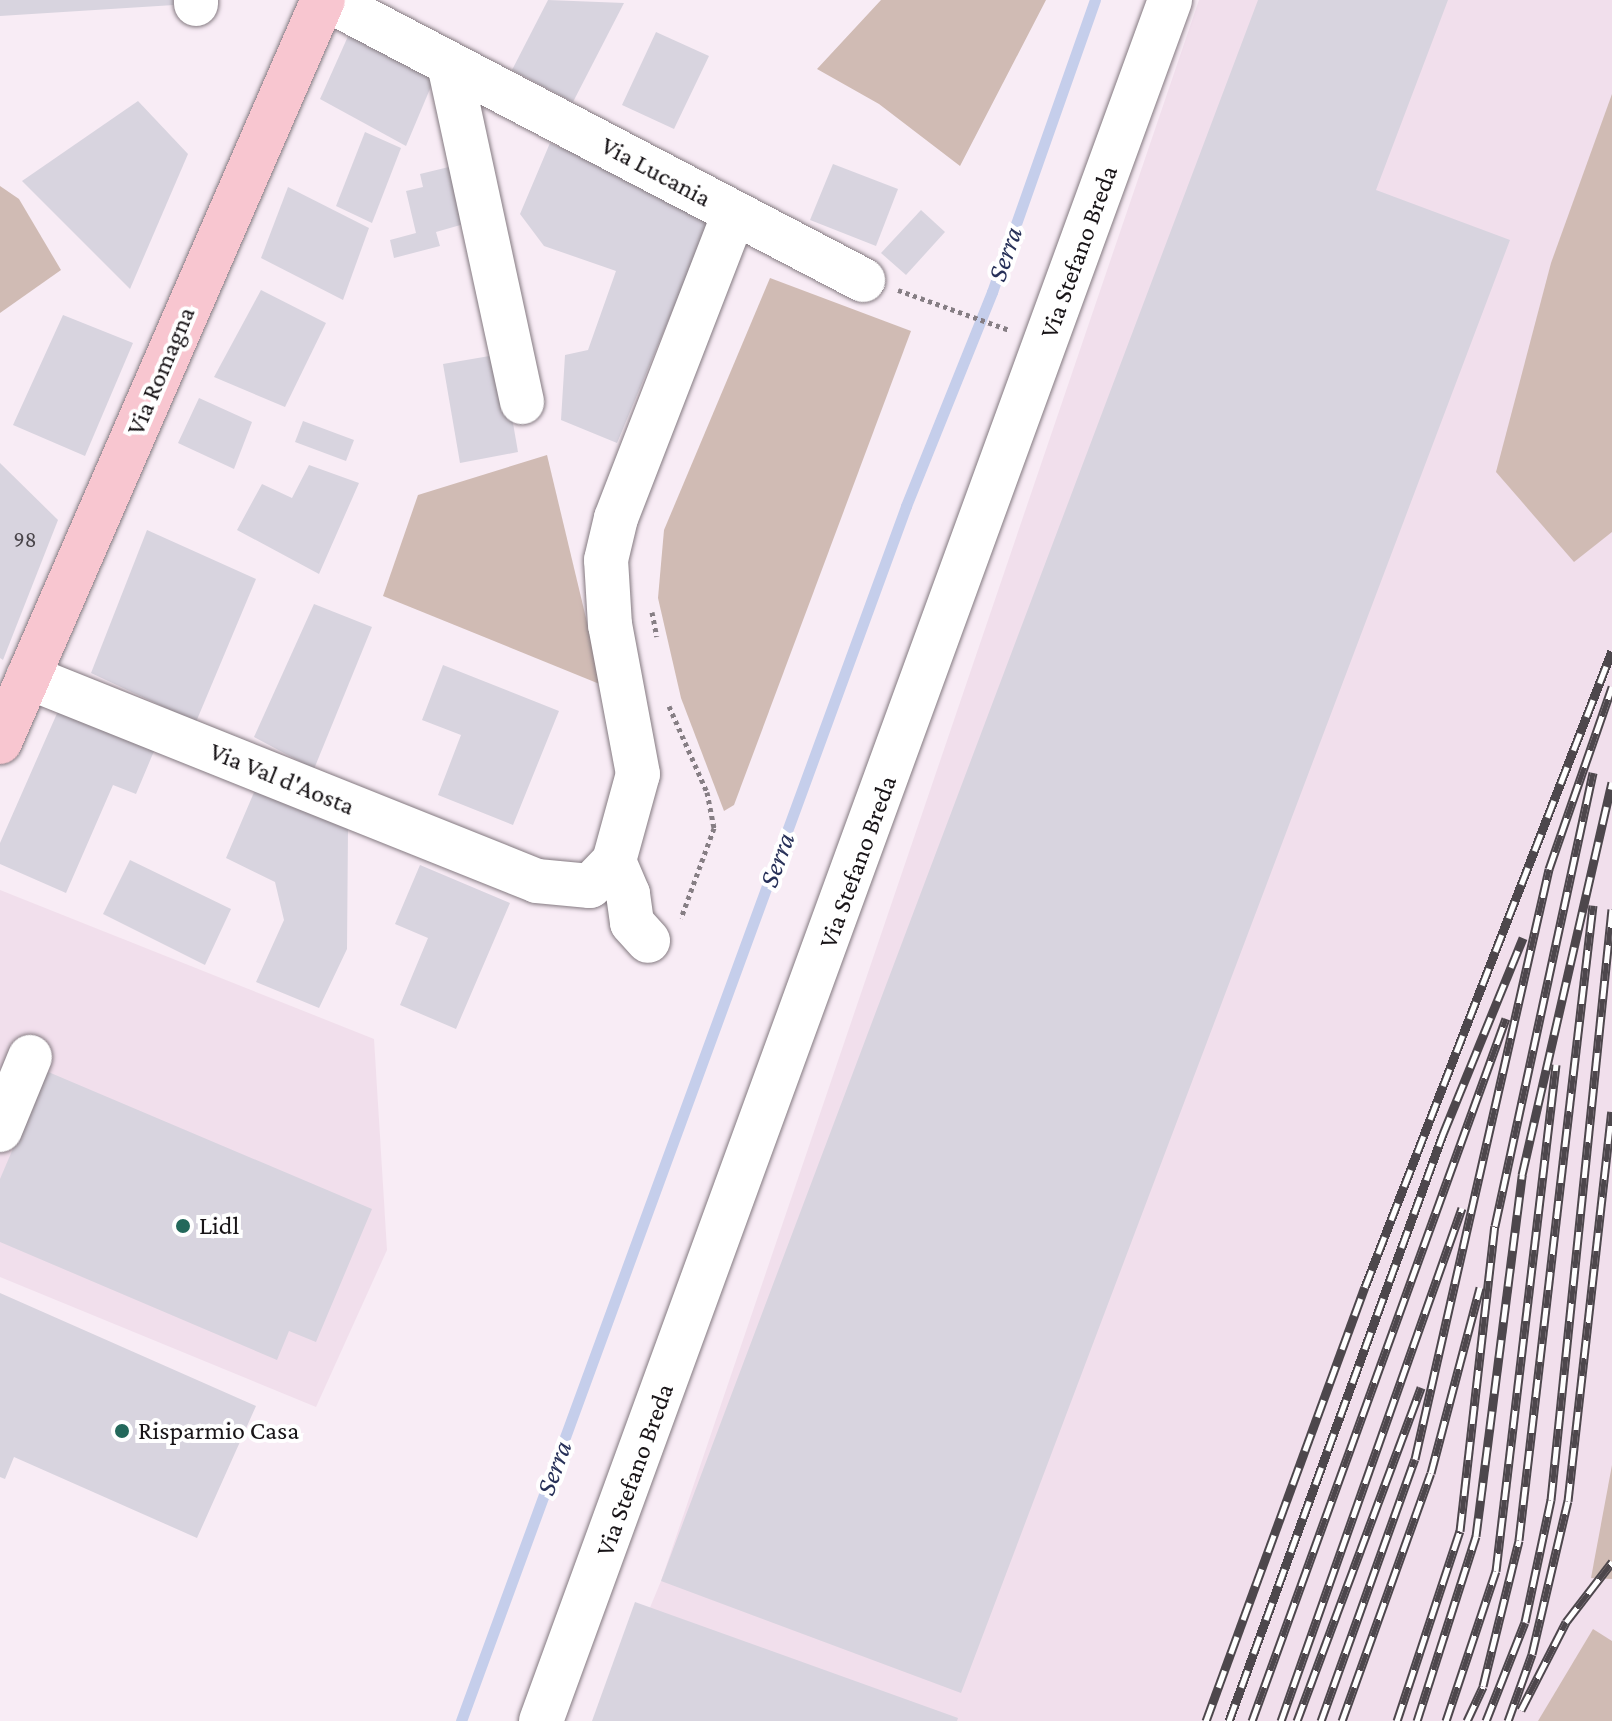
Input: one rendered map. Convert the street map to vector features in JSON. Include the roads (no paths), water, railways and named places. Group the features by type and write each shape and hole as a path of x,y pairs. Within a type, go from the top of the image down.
{"main road":[{"name":"Via Romagna","path":"0,742 15,687 326,0"}],"street":[{"name":"Via Lucania","path":"326,0 863,280"},
{"name":"Via Stefano Breda","path":"541,1721 1170,0"},
{"path":"449,64 522,402"},
{"path":"664,932 632,923 628,894 614,861 638,774 610,625 606,560 616,518 734,214"},
{"name":"Via Val d'Aosta","path":"15,687 537,881 590,886 614,861"},
{"path":"0,1130 30,1057"}],"waterway":[{"name":"Serra","path":"461,1721 906,506 992,292 1095,0"}],"railway":[{"path":"1206,1721 1365,1287 1612,651"},
{"path":"1321,1721 1415,1459 1549,869 1612,687"},
{"path":"1397,1721 1460,1531 1495,1226 1593,772"},
{"path":"1417,1721 1476,1536 1522,1175 1612,782"},
{"path":"1467,1721 1483,1686 1519,1540 1593,905"},
{"path":"1486,1721 1525,1622 1551,1500 1612,909"},
{"path":"1229,1721 1443,1134 1523,938"},
{"path":"1252,1721 1506,1018"},
{"path":"1446,1721 1496,1571 1556,1065"},
{"path":"1508,1721 1532,1654 1568,1501 1612,1111"},
{"path":"1281,1721 1462,1208"},
{"path":"1342,1721 1431,1473 1480,1287"},
{"path":"1297,1721 1421,1387"},
{"path":"1521,1710 1566,1622 1612,1562"}],"place":[{"name":"Lidl","path":"183,1226"},
{"name":"Risparmio Casa","path":"122,1431"}]}
